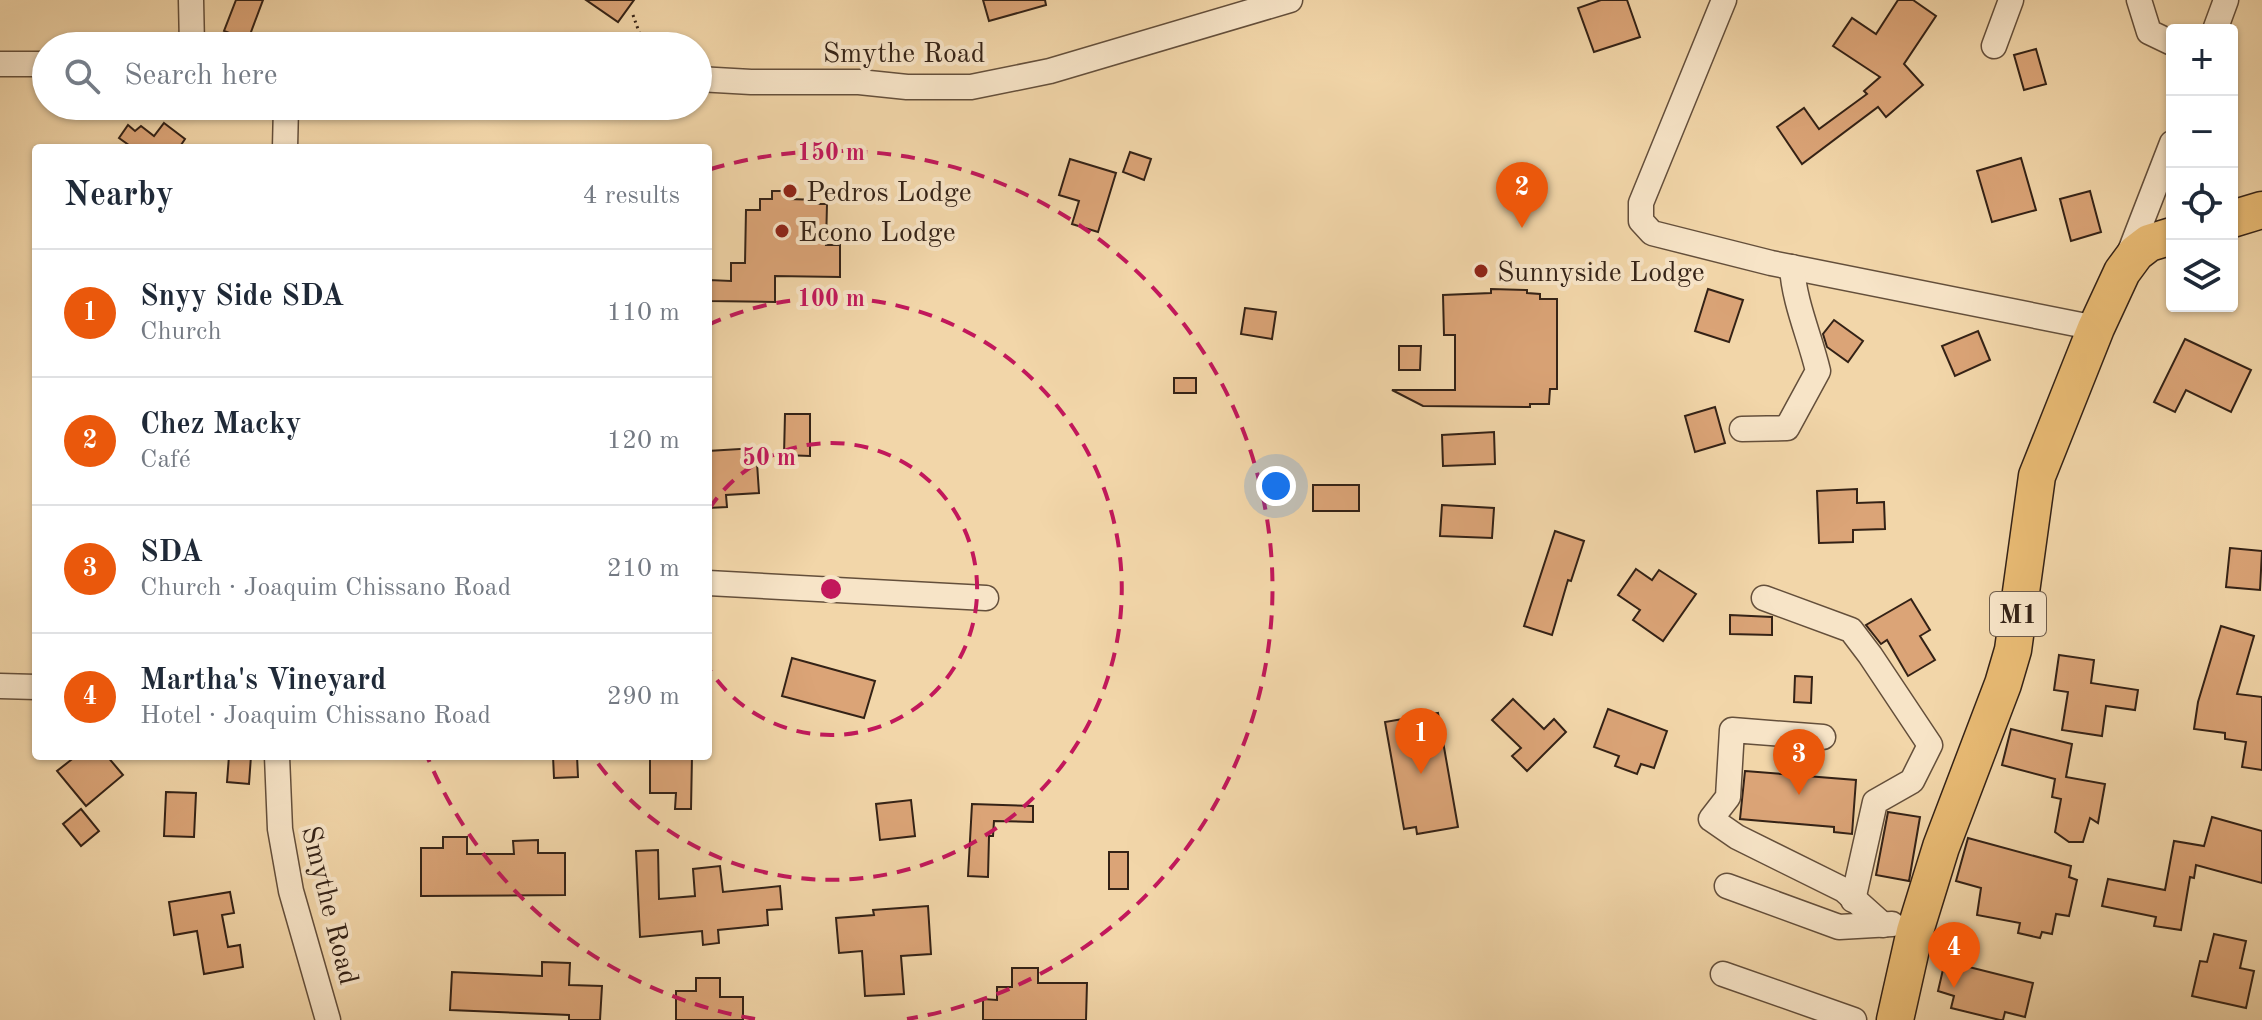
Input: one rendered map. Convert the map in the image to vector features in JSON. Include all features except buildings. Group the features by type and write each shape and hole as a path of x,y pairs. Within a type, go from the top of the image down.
{"highway":[{"path":"2238,217 2262,210"},
{"name":"M1","path":"1895,1020 1900,924 1941,847 2013,650 2037,476 2096,328 2122,272 2136,253 2149,243 2166,238"}],"street":[{"path":"191,0 192,32"},
{"name":"Smythe Road","path":"712,80 971,87 1050,71 1290,0"},
{"path":"1724,0 1641,203 1641,221 1652,233 1792,267 2096,328"},
{"path":"1994,46 2011,0"},
{"path":"2139,0 2149,32 2166,40"},
{"path":"2217,24 2226,0"},
{"path":"0,64 32,64"},
{"path":"285,144 286,120"},
{"path":"2122,272 2166,158"},
{"path":"1742,429 1787,428 1818,371 1793,284 1792,267"},
{"path":"712,583 986,598"},
{"path":"1764,598 1851,630 1930,745 1912,781 1875,802 1853,900"},
{"path":"0,686 32,687"},
{"path":"1823,737 1732,730 1728,797 1711,819 1737,837 1844,890 1853,900 1900,924"},
{"name":"Smythe Road","path":"277,760 280,829 291,891 328,1020"},
{"path":"1727,886 1839,927 1900,924"},
{"path":"1723,974 1854,1020"}],"path":[{"path":"633,15 639,32"}],"place":[{"name":"Pedros Lodge","path":"790,191"},
{"name":"Chez Macky","path":"1522,228"},
{"name":"Econo Lodge","path":"782,231"},
{"name":"Sunnyside Lodge","path":"1481,271"},
{"name":"Snyy Side SDA","path":"1421,774"},
{"name":"SDA","path":"1799,795"},
{"name":"Martha's Vineyard","path":"1954,988"}]}
